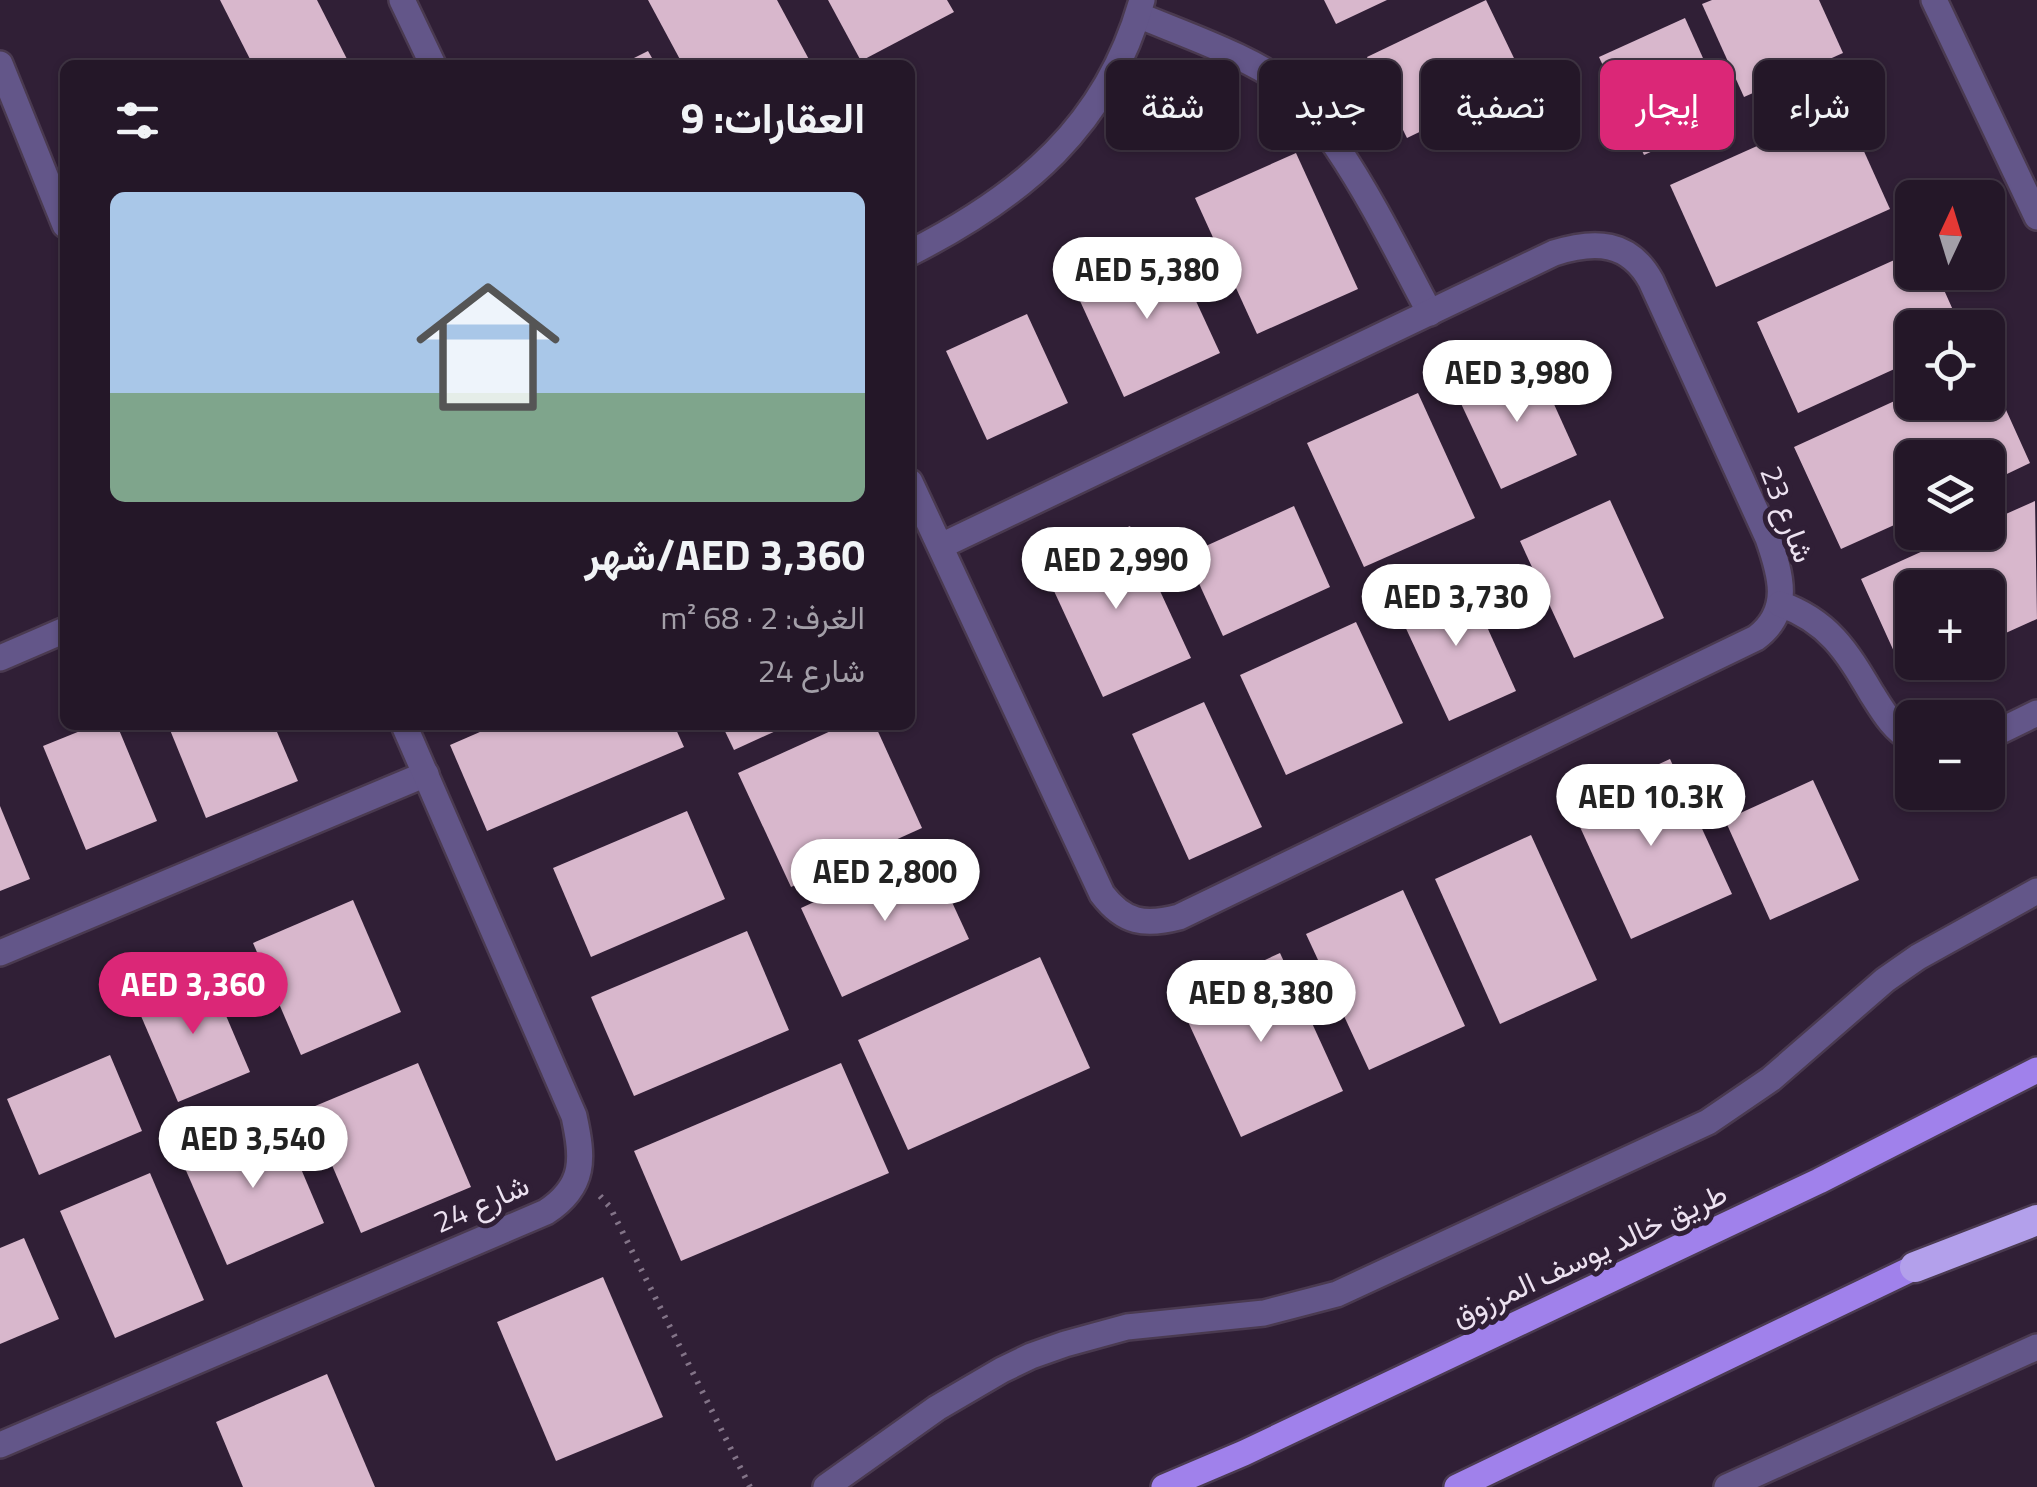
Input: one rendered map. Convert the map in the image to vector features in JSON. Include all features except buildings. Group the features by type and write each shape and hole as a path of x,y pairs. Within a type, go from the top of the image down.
{"highway":[{"path":"1915,1268 2037,1220"}],"main road":[{"name":"طريق خالد يوسف المرزوق","path":"1164,1487 1819,1181 2037,1070"},
{"path":"1457,1487 1915,1268 2037,1204"}],"street":[{"path":"402,0 432,60"},
{"path":"1934,0 2037,217"},
{"path":"915,250 993,204 1031,177 1062,147 1106,86 1140,7 1272,75 1295,92 1362,186 1430,312"},
{"path":"0,64 60,212"},
{"name":"شارع 23","path":"915,492 1102,894 1121,915 1144,922 1179,918 1756,638 1772,623 1780,604 1780,582 1768,538 1651,281 1632,256 1602,246 1570,248 941,546"},
{"path":"1780,604 1826,629 1895,727"},
{"path":"0,658 60,632"},
{"path":"2005,729 2037,713"},
{"path":"406,730 569,1101 580,1144 578,1173"},
{"path":"0,953 426,774"},
{"path":"826,1487 937,1408 1031,1356 1127,1327 1264,1312 1337,1294 1708,1122 1771,1079 1902,969 2037,892"},
{"name":"شارع 24","path":"0,1444 546,1212 568,1195 578,1173"},
{"path":"1727,1487 2037,1348"}],"path":[{"path":"578,1173 610,1207 750,1487"}]}
